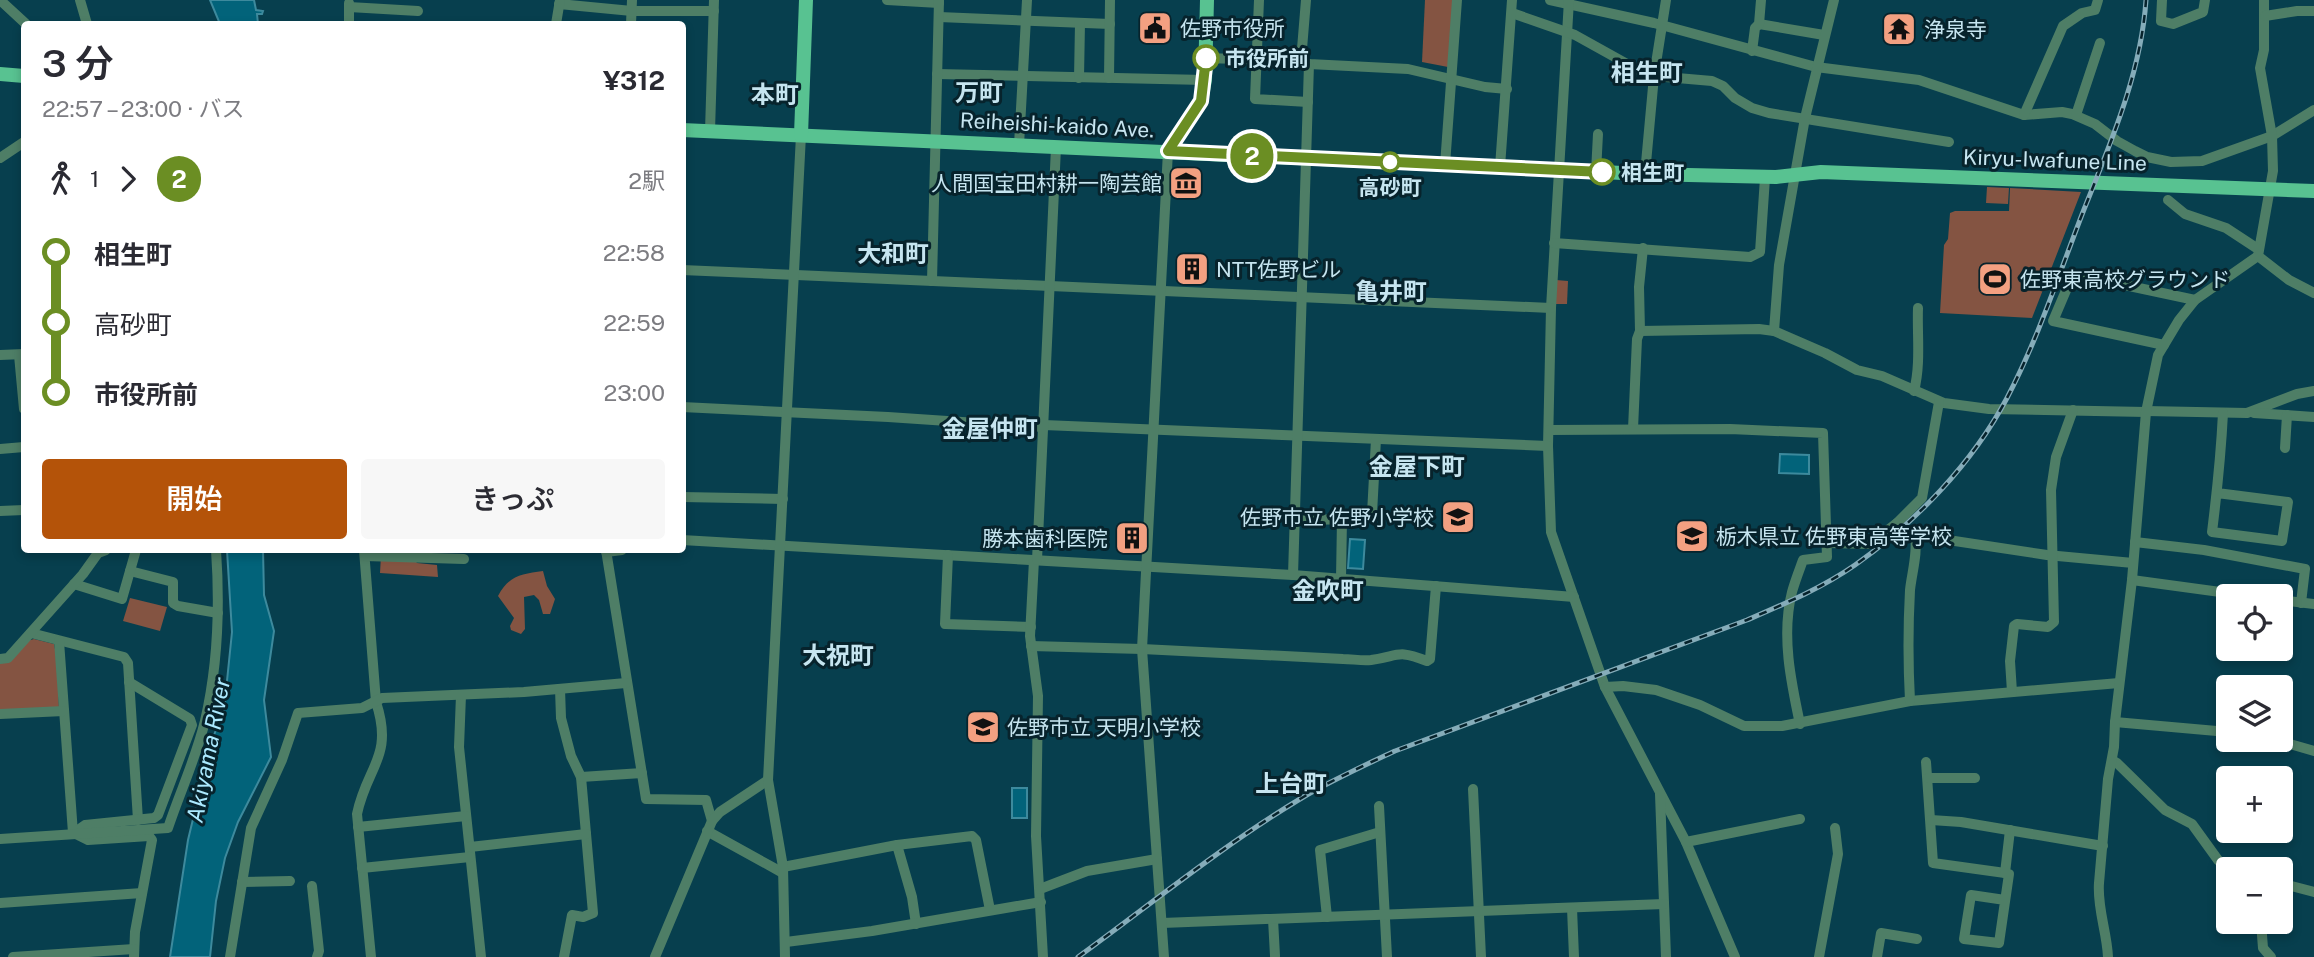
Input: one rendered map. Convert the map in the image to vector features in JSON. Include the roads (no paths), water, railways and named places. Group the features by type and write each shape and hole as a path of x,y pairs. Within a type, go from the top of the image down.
{"main road":[{"path":"801,135 806,0"},
{"path":"1168,151 1198,109 1203,96 1206,0"},
{"path":"0,74 21,76"},
{"name":"Reiheishi-kaido Ave.","path":"686,130 1644,174 1765,178 1795,176"},
{"name":"Kiryu-Iwafune Line","path":"1795,176 1814,172 1847,172 2314,191"}],"street":[{"path":"0,0 23,21"},
{"path":"80,0 86,21"},
{"path":"887,0 939,1 932,281"},
{"path":"1019,145 1027,0"},
{"path":"1109,78 1110,0"},
{"path":"1259,0 1255,99 1308,102"},
{"path":"1293,575 1308,102 1305,62 1306,0"},
{"path":"1445,165 1457,0"},
{"path":"1500,167 1512,0"},
{"path":"1550,0 1569,1 1816,67 1919,80 2024,115 2062,112 2076,115 2147,157 2179,163 2202,162 2273,136 2314,110"},
{"path":"1644,174 1654,76 1666,0"},
{"path":"1752,51 1755,27 1759,24 1761,0"},
{"path":"1774,331 1779,265 1805,118 1834,0"},
{"path":"2024,115 2063,26 2082,13 2095,10 2098,0"},
{"path":"2162,0 2161,21 2173,24 2203,12 2205,0"},
{"path":"2108,957 2105,924 2098,899 2108,779 2136,542 2146,412 2158,355 2194,300 2258,252 2262,244 2273,171 2273,136 2260,68 2264,50 2264,0"},
{"path":"1569,1 1554,243 1548,446 1549,520 1605,687 1686,842 1735,957"},
{"path":"557,21 560,2 632,6 714,5 710,131"},
{"path":"349,21 349,3 418,10"},
{"path":"2265,16 2314,11"},
{"path":"1512,13 1566,30 1637,71 1654,76 1712,81 1752,108 1949,142"},
{"path":"939,17 1110,24"},
{"path":"1079,78 1080,23"},
{"path":"1759,24 1824,34"},
{"path":"2076,115 2100,43"},
{"path":"1206,58 1408,69 1485,87 1507,89"},
{"path":"937,74 1205,80"},
{"path":"1596,172 1598,134"},
{"path":"785,957 783,870 768,780 801,135"},
{"path":"0,158 21,144"},
{"path":"1043,957 1035,836 1038,696 1031,627 1044,425 1056,146"},
{"path":"1164,957 1142,649 1168,151"},
{"path":"1554,243 1750,257 1760,251 1765,178"},
{"path":"2168,200 2185,214 2225,228 2258,252 2289,280 2314,293"},
{"path":"1633,429 1643,248"},
{"path":"686,270 1552,308"},
{"path":"2164,345 2053,321 2073,275 2194,300"},
{"path":"1914,391 1919,372 1918,308"},
{"path":"1640,331 1759,328 1774,331 1857,370 1882,376 1940,402 1989,409 2247,413 2314,417"},
{"path":"0,355 21,354"},
{"path":"2247,413 2297,394 2314,391"},
{"path":"1828,543 1870,544 1897,523 1922,498 1940,402"},
{"path":"686,407 1035,427 1044,425 1548,446"},
{"path":"2012,692 2010,660 2014,626 2048,627 2054,622 2053,470 2073,410"},
{"path":"2217,493 2288,502 2282,541 2212,532 2223,413"},
{"path":"2285,448 2287,415"},
{"path":"1549,430 1730,429 1822,433 1827,557 1803,560 1791,595 1788,622 1791,684 1800,724"},
{"path":"1294,520 1367,519 1372,514 1376,439"},
{"path":"0,449 21,447"},
{"path":"686,497 783,499"},
{"path":"0,511 21,510"},
{"path":"1341,578 1342,519"},
{"path":"1897,523 1915,535 2053,555 2133,563"},
{"path":"1910,701 1908,647 1915,535"},
{"path":"686,540 1341,578 1574,597"},
{"path":"2136,542 2204,550 2305,569 2301,603"},
{"path":"0,659 8,658 98,553"},
{"path":"74,584 122,599 135,553"},
{"path":"0,839 169,828 205,721 214,674 218,613 216,553"},
{"path":"371,957 357,814 359,803 381,752 383,736 376,702 365,553 464,559"},
{"path":"606,553 646,799 706,800 709,826"},
{"path":"948,555 945,624 1031,627"},
{"path":"131,571 173,582 173,603 178,606 218,613"},
{"path":"2132,580 2216,591"},
{"path":"1031,646 1371,660 1408,653 1427,661 1430,659 1436,586"},
{"path":"2293,602 2314,604"},
{"path":"31,633 124,657 128,663 138,820"},
{"path":"59,641 73,833"},
{"path":"73,833 85,825 154,818 159,815 192,725 190,719 129,682"},
{"path":"230,957 251,828 282,760 298,713 362,708 382,698 626,683"},
{"path":"1605,687 1634,687 1676,695 1744,726 1800,724 1910,701 2119,684"},
{"path":"560,689 561,718 570,756 581,777 593,913 583,917 572,915 564,957"},
{"path":"461,695 458,747 481,957"},
{"path":"0,714 64,711"},
{"path":"2115,722 2216,731"},
{"path":"2293,745 2314,751"},
{"path":"2112,760 2165,810 2192,824 2216,857"},
{"path":"1926,762 1933,863 2009,874 1999,943 1964,939 1971,895 2005,900"},
{"path":"581,777 642,773"},
{"path":"1928,778 1975,778"},
{"path":"655,957 709,826 720,813 768,780"},
{"path":"1473,789 1481,957"},
{"path":"1660,792 1666,957"},
{"path":"1379,806 1387,957"},
{"path":"358,827 466,816"},
{"path":"1686,842 1800,819"},
{"path":"1931,820 1961,822 2103,846"},
{"path":"709,826 783,870 897,845 943,838 975,837 990,910"},
{"path":"1819,957 1838,855 1835,828"},
{"path":"2005,873 2010,830"},
{"path":"1327,917 1320,850 1380,832"},
{"path":"13,957 134,953 152,844 149,836 89,841 73,833"},
{"path":"362,868 586,834"},
{"path":"897,845 912,897 916,924"},
{"path":"1040,889 1087,871 1157,859"},
{"path":"242,882 290,881"},
{"path":"312,886 319,951 317,957"},
{"path":"2293,886 2314,892"},
{"path":"0,903 142,893"},
{"path":"786,942 916,924 1041,902"},
{"path":"1162,923 1664,904"},
{"path":"1572,908 1574,957"},
{"path":"1273,919 1275,956"},
{"path":"1877,957 1881,933 1917,939"},
{"path":"2263,934 2267,955"}],"water":[{"path":"210,0 254,0 256,10 263,11 262,14 257,14 258,21 219,21"},
{"path":"1780,454 1809,455 1809,474 1779,473"},
{"path":"1350,539 1365,540 1363,569 1348,568"},
{"path":"227,553 263,553 264,595 274,631 264,700 271,757 238,822 225,858 216,901 210,957 170,957 188,840 212,740 224,710 232,632"},
{"path":"1012,788 1027,788 1027,818 1012,818"}],"railway":[{"path":"1078,957 1243,836 1335,780 1395,751 1775,608 1855,565 1900,530 1941,490 1977,446 2007,398 2029,353 2123,108 2138,55 2146,0"}],"place":[{"name":"佐野市役所","path":"1155,28"},
{"name":"浄泉寺","path":"1899,29"},
{"name":"市役所前","path":"1206,58"},
{"name":"高砂町","path":"1390,162"},
{"name":"相生町","path":"1602,172"},
{"name":"人間国宝田村耕一陶芸館","path":"1186,183"},
{"name":"NTT佐野ビル","path":"1192,269"},
{"name":"佐野東高校グラウンド","path":"1995,279"},
{"name":"佐野市立 佐野小学校","path":"1458,517"},
{"name":"栃木県立 佐野東高等学校","path":"1692,536"},
{"name":"勝本歯科医院","path":"1132,538"},
{"name":"佐野市立 天明小学校","path":"983,727"}],"district":[{"name":"相生町","path":"1647,72"},
{"name":"万町","path":"979,92"},
{"name":"本町","path":"775,94"},
{"name":"大和町","path":"893,253"},
{"name":"亀井町","path":"1391,291"},
{"name":"金屋仲町","path":"990,428"},
{"name":"金屋下町","path":"1417,466"},
{"name":"金吹町","path":"1328,590"},
{"name":"大祝町","path":"838,655"},
{"name":"上台町","path":"1291,783"}],"water label":[{"name":"Akiyama River","path":"208,750"}]}
